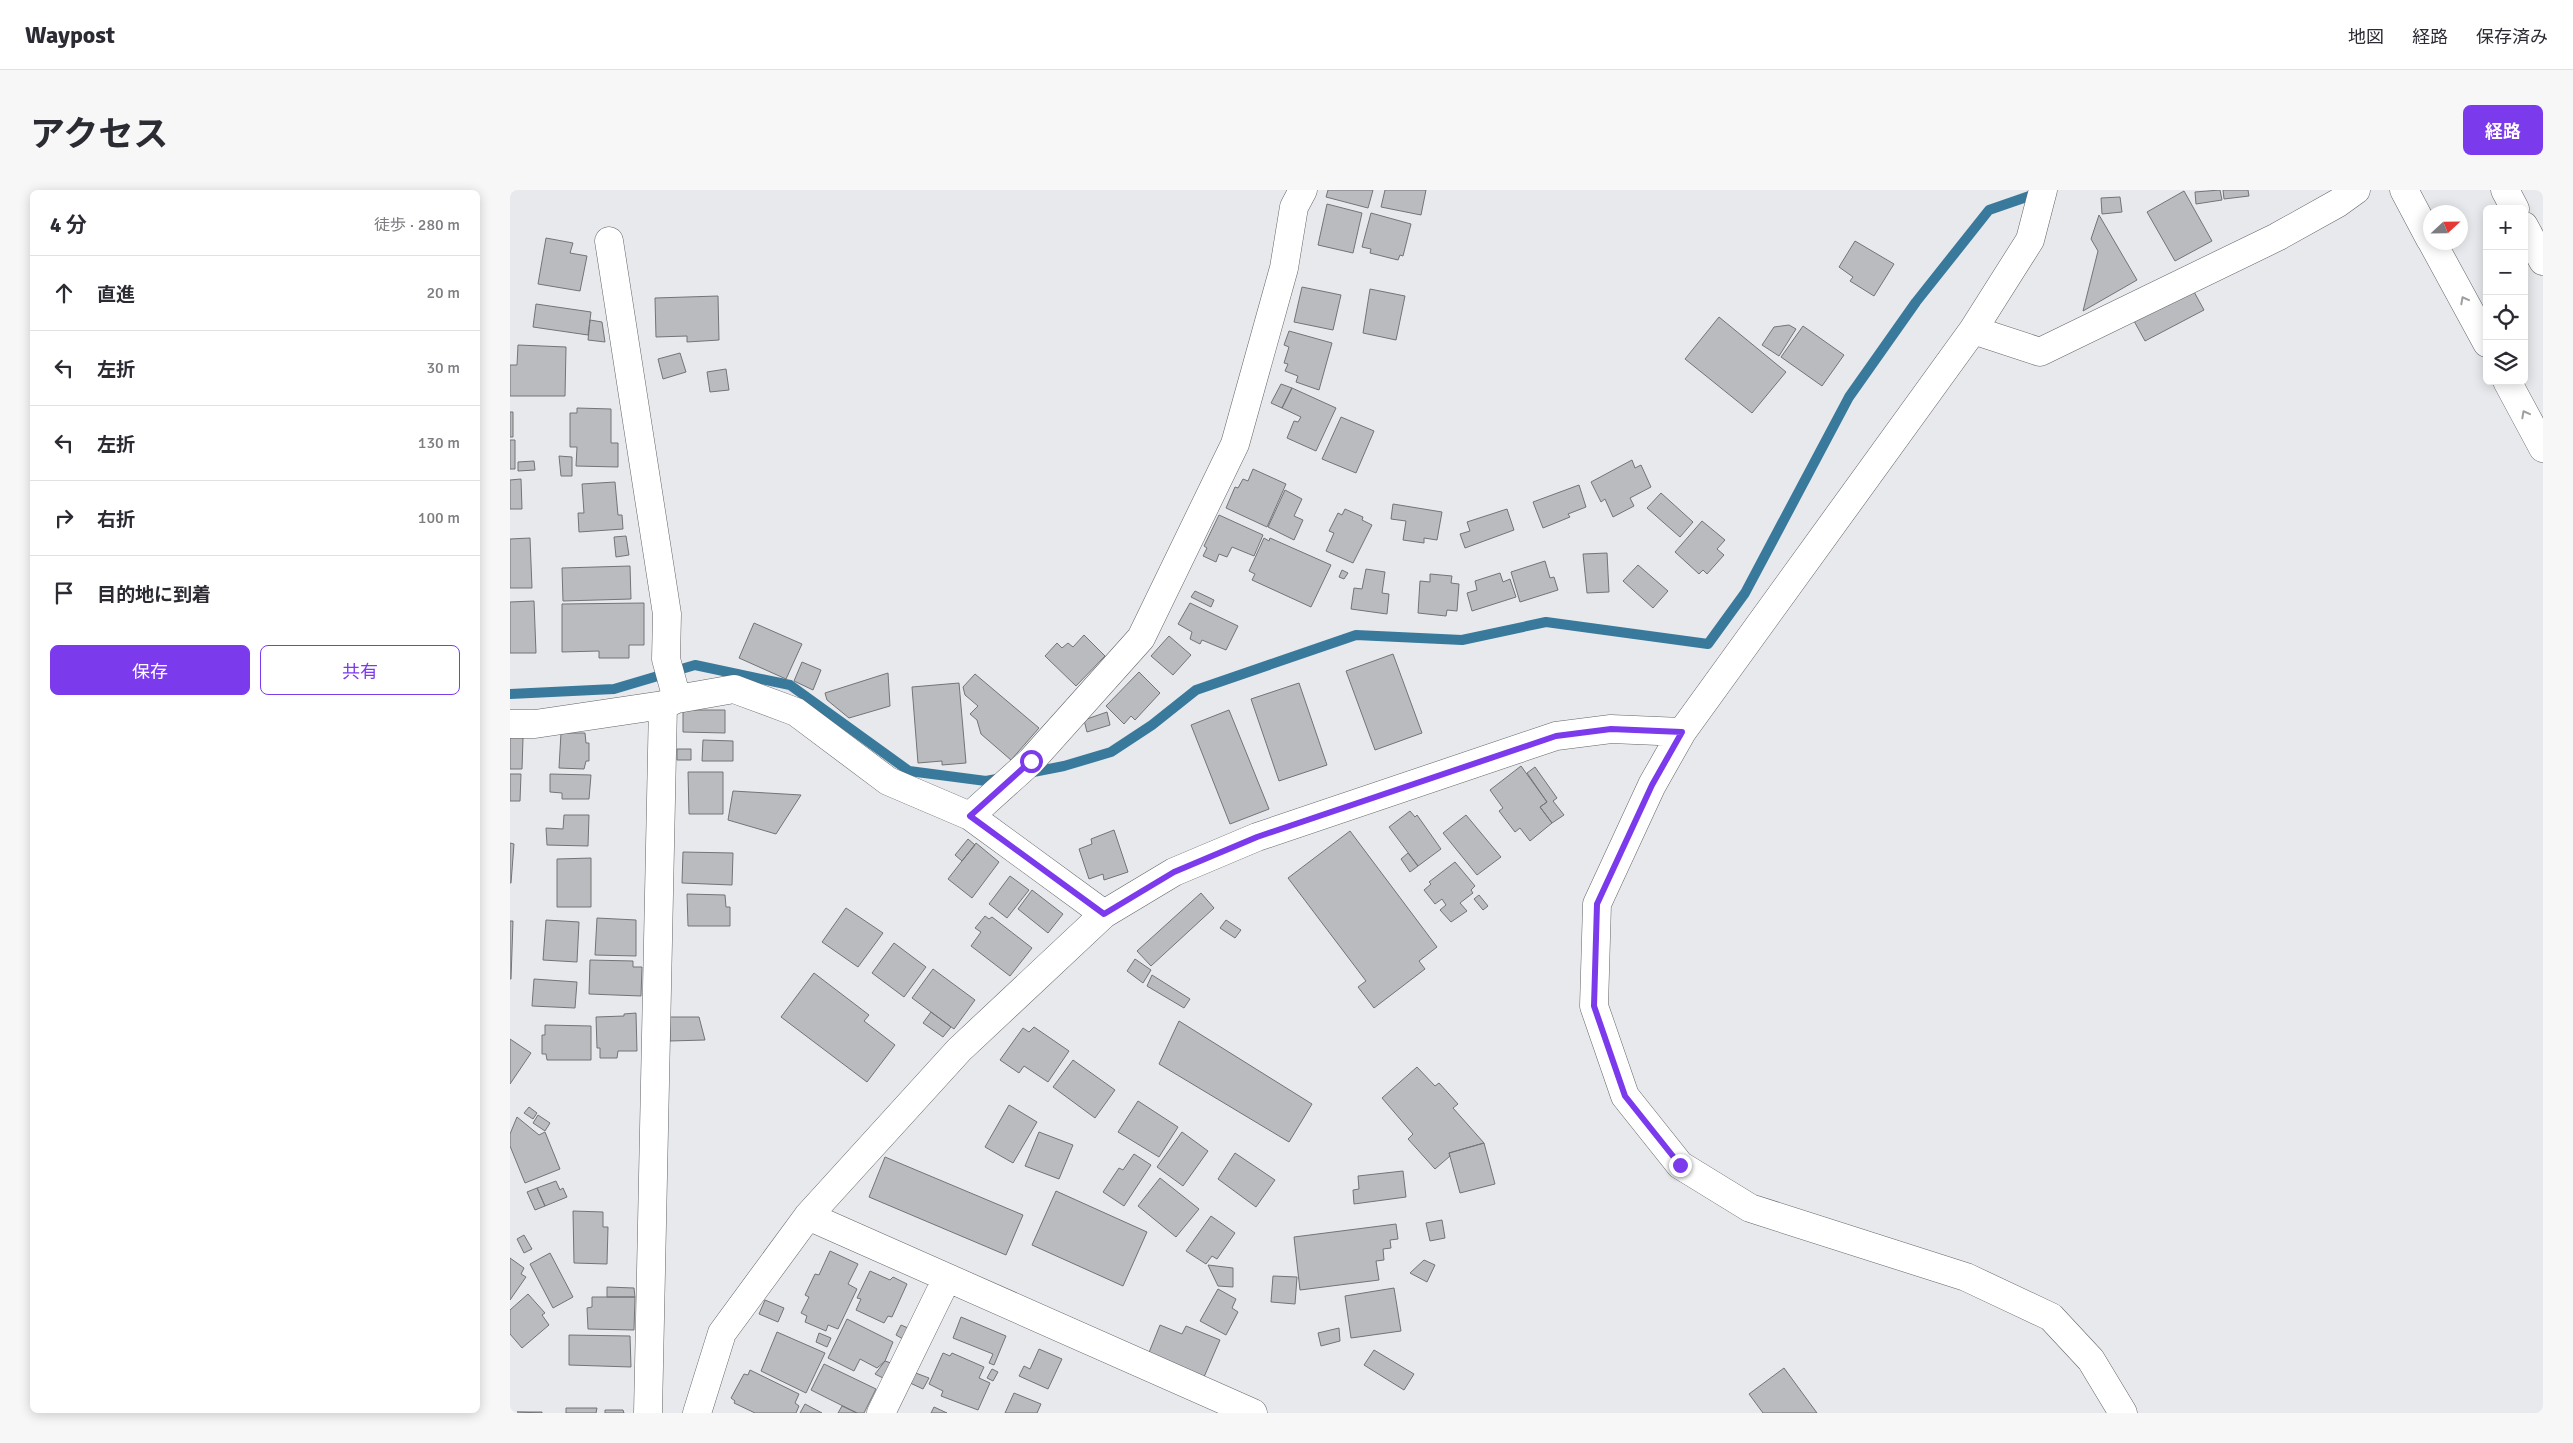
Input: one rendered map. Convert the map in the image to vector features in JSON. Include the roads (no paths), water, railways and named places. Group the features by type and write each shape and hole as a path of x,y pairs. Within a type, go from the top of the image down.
{"main road":[{"path":"970,816 1031,761 1141,638 1235,444 1284,268 1294,207 1303,190"},
{"path":"2043,190 2030,240 1973,330 1682,732 1652,785 1597,904 1594,1006 1625,1096 1680,1165 1750,1208 1966,1278 2050,1317 2091,1360 2123,1413"},
{"path":"1973,330 2040,352 2277,238 2338,203 2356,190"},
{"path":"2404,190 2423,226"},
{"path":"2505,190 2513,205"},
{"path":"2528,234 2543,262"},
{"path":"609,241 667,614 669,686 648,1413"},
{"path":"2436,250 2485,340"},
{"path":"2509,385 2543,448"},
{"path":"510,724 535,724 669,686 734,689 796,712 888,780 970,816 1104,914"},
{"path":"697,1413 722,1333 808,1216 959,1050 1104,914 1174,872 1257,837 1556,736 1611,729 1682,732"},
{"path":"808,1216 1254,1413"},
{"path":"881,1413 947,1278"}],"waterway":[{"path":"1028,773 1064,766 1111,752 1152,725 1196,690 1356,635 1462,640 1546,622 1708,644 1745,593 1849,397 1916,302 1989,210 2038,193"},
{"path":"510,694 614,689 695,665 790,685 909,771 986,781 1002,778"}]}
